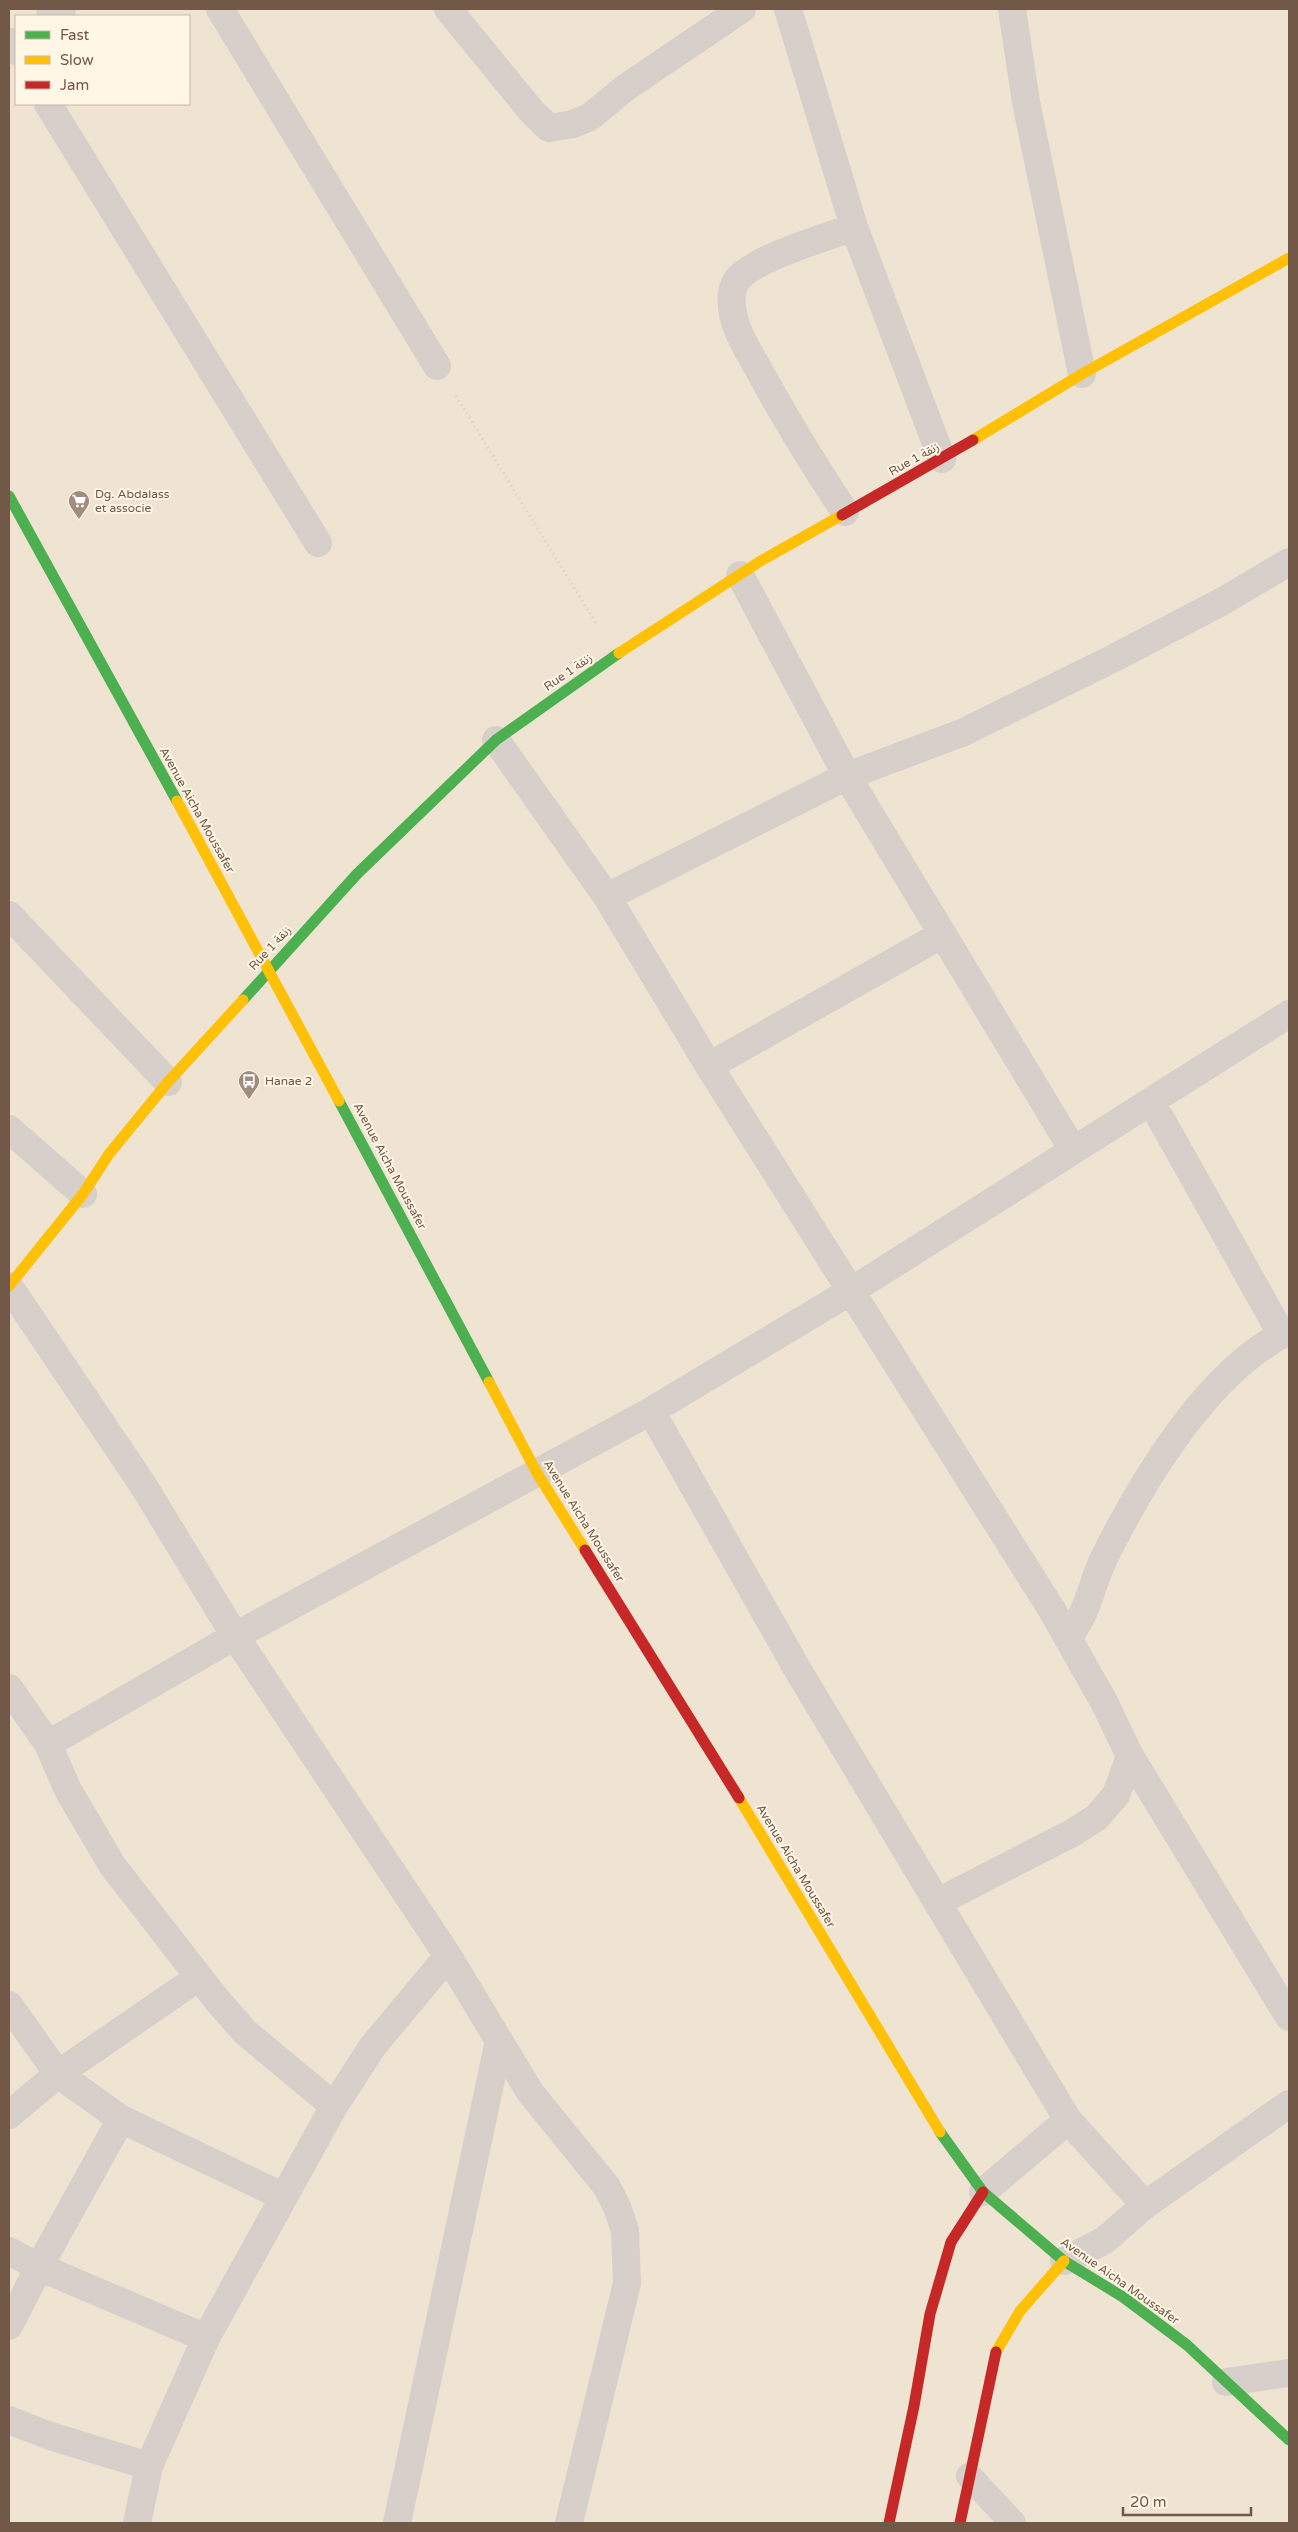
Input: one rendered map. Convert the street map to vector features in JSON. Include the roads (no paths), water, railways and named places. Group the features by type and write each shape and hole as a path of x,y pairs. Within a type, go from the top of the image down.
{"street":[{"path":"220,9 437,366"},
{"path":"448,9 532,113 549,128 573,124 590,117 625,88 742,9"},
{"path":"788,9 854,227 942,459"},
{"path":"1012,9 1026,102 1082,374"},
{"path":"49,105 318,543"},
{"path":"845,512 799,444 745,344 737,327 732,296 734,287 746,271 854,227"},
{"name":"Rue 1 زنقة","path":"9,1286 83,1194 109,1154 168,1082 269,968 357,874 496,740 616,655 740,575 845,512 942,459 1082,374 1289,258"},
{"name":"Avenue Aicha Moussafer","path":"9,496 269,968 538,1473 724,1773 946,2142 983,2192 1064,2261 1123,2297 1187,2345 1289,2440"},
{"path":"607,897 848,776 964,732 1114,658 1223,601 1289,562"},
{"path":"740,575 848,776 1073,1150"},
{"path":"496,740 607,897 709,1066 1068,1639 1104,1702 1130,1756 1289,2017"},
{"path":"9,914 168,1082"},
{"path":"709,1066 943,934"},
{"path":"48,1744 235,1636 651,1411 851,1291 1289,1014"},
{"path":"1068,1639 1083,1613 1103,1560 1149,1476 1204,1401 1225,1378 1237,1366 1285,1333 1152,1102"},
{"path":"9,1129 83,1194"},
{"path":"9,1286 143,1485 235,1636 329,1781 448,1956 530,2092 606,2187 618,2209 625,2231 627,2282 569,2523"},
{"path":"651,1411 800,1672 1068,2120 1145,2205"},
{"path":"9,1688 48,1744 68,1790 112,1865 199,1977 246,2032 334,2106"},
{"path":"938,1902 1074,1832 1097,1817 1116,1795 1130,1756"},
{"path":"137,2523 149,2466 206,2338 334,2106 373,2046 448,1956"},
{"path":"9,2115 58,2074 199,1977"},
{"path":"9,2005 58,2074 121,2119 284,2197"},
{"path":"397,2523 499,2041"},
{"path":"960,2523 997,2349 1020,2311 1064,2261 1106,2240 1145,2205 1289,2104"},
{"path":"9,2326 39,2267 121,2119"},
{"path":"889,2523 914,2406 930,2314 951,2242 983,2192 1068,2120"},
{"path":"9,2251 39,2267 206,2338"},
{"path":"1226,2382 1289,2373"},
{"path":"9,2420 50,2436 149,2466"}],"lane":[{"path":"970,2476 1013,2523"}],"place":[{"name":"Dg. Abdalass et associe","path":"79,520"},
{"name":"Hanae 2","path":"249,1100"}]}
